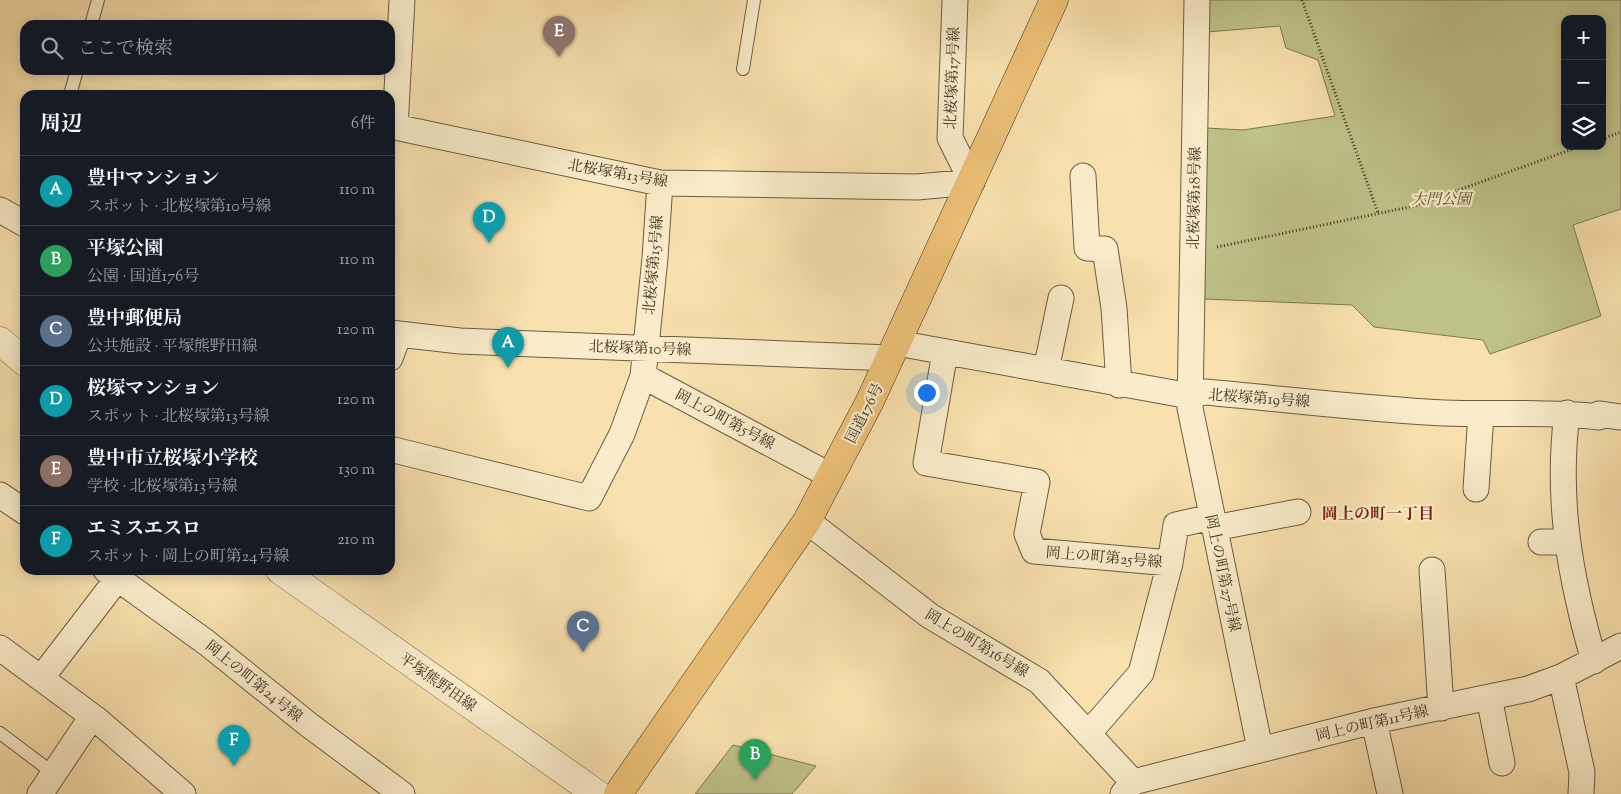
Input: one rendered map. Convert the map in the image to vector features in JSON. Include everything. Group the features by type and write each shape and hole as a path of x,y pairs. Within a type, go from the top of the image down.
{"highway":[{"name":"国道176号","path":"618,794 807,521 870,401 1054,0"}],"street":[{"name":"北桜塚第13号線","path":"395,59 402,0"},
{"name":"北桜塚第17号線","path":"955,0 950,138 972,182"},
{"name":"北桜塚第18号線","path":"1190,396 1197,0"},
{"name":"北桜塚第13号線","path":"394,75 394,90"},
{"name":"北桜塚第13号線","path":"395,127 660,183 917,187 972,182"},
{"path":"1083,176 1087,248 1105,249 1114,308 1119,385"},
{"name":"北桜塚第15号線","path":"646,348 660,183"},
{"path":"0,210 20,221"},
{"path":"1046,370 1061,298"},
{"name":"北桜塚第10号線","path":"395,334 460,341 646,348 893,351"},
{"path":"0,341 20,358"},
{"path":"395,450 589,498 622,434 643,376 646,348"},
{"name":"北桜塚第19号線","path":"893,351 945,352 1119,385 1190,396 1205,392 1418,412 1481,414 1567,413 1599,417 1599,414 1621,417"},
{"name":"岡上の町第25号線","path":"945,352 926,463 1037,482 1027,534 1034,551 1170,563"},
{"name":"岡上の町第5号線","path":"643,376 831,476"},
{"name":"岡上の町第27号線","path":"1190,396 1190,408 1212,522 1260,749"},
{"path":"1567,413 1563,466 1567,542 1578,603 1594,661"},
{"path":"1476,489 1481,414"},
{"path":"0,495 20,509"},
{"path":"1088,734 1141,673 1170,563 1176,525 1298,512"},
{"name":"岡上の町第16号線","path":"807,521 930,616 1039,680 1088,734 1128,788"},
{"path":"1541,542 1567,542"},
{"path":"1432,570 1440,708"},
{"path":"42,677 111,575"},
{"name":"岡上の町第24号線","path":"113,575 207,643 308,725 402,794"},
{"name":"平塚熊野田線","path":"287,575 597,794"},
{"name":"岡上の町第11号線","path":"1128,788 1260,749 1374,721 1528,689 1562,677 1621,646"},
{"path":"0,648 96,718 182,794"},
{"path":"1562,677 1582,772 1580,794"},
{"path":"1489,697 1502,764"},
{"path":"40,794 85,728 96,718"},
{"path":"1374,721 1390,794"}],"lane":[{"path":"92,20 98,0"},
{"path":"743,69 754,0"},
{"path":"71,90 76,75"},
{"path":"0,733 53,773"}],"path":[{"path":"1302,0 1378,214"},
{"path":"1606,138 1621,132"},
{"path":"1212,248 1414,206 1570,150"}],"green space":[{"name":"大門公園","path":"1208,0 1621,0 1621,209 1573,225 1601,316 1490,354 1483,340 1374,327 1352,305 1204,299 1206,128 1243,130 1335,116 1318,60 1286,48 1280,26 1207,32"},
{"path":"733,745 816,766 792,794 695,794"}],"place":[{"name":"豊中市立桜塚小学校","path":"559,57"},
{"name":"桜塚マンション","path":"489,243"},
{"name":"豊中マンション","path":"508,368"},
{"name":"豊中郵便局","path":"583,652"},
{"name":"エミスエスロ","path":"234,766"},
{"name":"平塚公園","path":"755,780"}],"district":[{"name":"岡上の町一丁目","path":"1378,513"}]}
